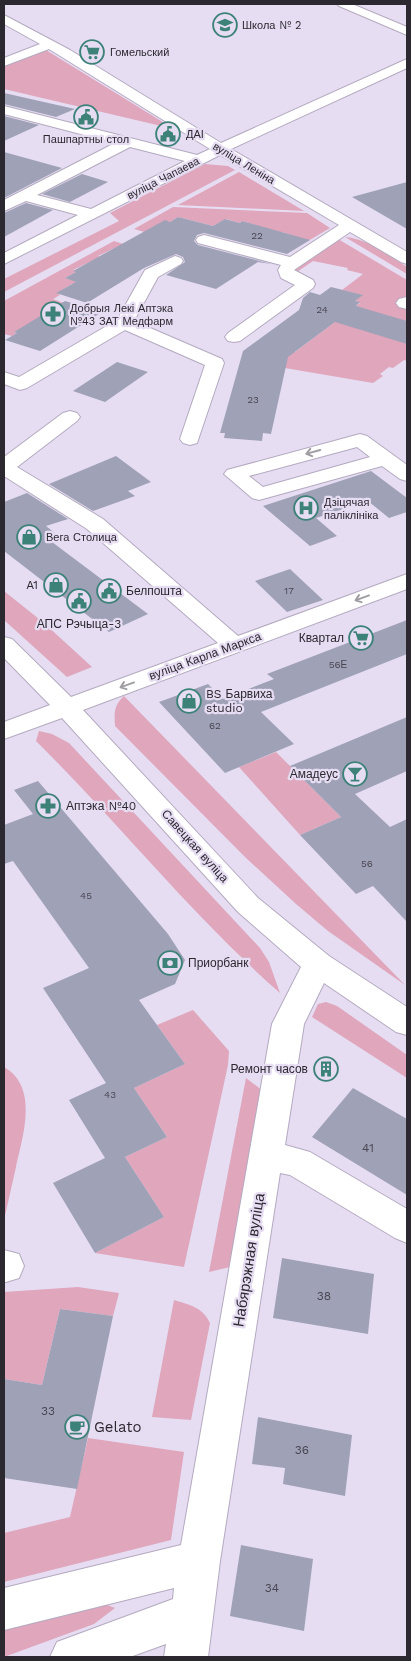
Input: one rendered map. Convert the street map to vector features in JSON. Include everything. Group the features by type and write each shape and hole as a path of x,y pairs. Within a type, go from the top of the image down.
{"street":[{"path":"343,4 407,31"},
{"name":"вуліца Леніна","path":"4,19 50,44 220,149 407,259"},
{"path":"4,62 50,44"},
{"name":"вуліца Чапаева","path":"4,259 220,149 407,63"},
{"path":"4,110 198,160"},
{"path":"4,206 128,142"},
{"path":"25,196 92,214"},
{"path":"234,337 307,284 287,274 286,270 292,263 350,226"},
{"path":"204,240 292,263"},
{"path":"4,378 20,384 124,323 151,274 174,261"},
{"path":"124,323 215,363 190,440"},
{"path":"70,417 4,467 95,524 234,646"},
{"path":"386,459 259,494 234,474 360,440 386,459 407,475"},
{"name":"вуліца Карла Маркса","path":"4,731 407,581"},
{"name":"Савецкая вуліца","path":"4,644 66,708 248,905 318,964 407,1023"},
{"name":"Набярэжная вуліца","path":"186,1657 199,1561 288,1024 318,964"},
{"path":"267,1155 298,1162 407,1227"},
{"path":"4,1609 199,1561"},
{"path":"72,1657 192,1613"}],"shaded area":[{"path":"41,47 174,129 4,89 4,62"},
{"path":"205,164 228,166 235,170 4,292 4,279 119,221 110,213"},
{"path":"239,172 304,211 178,205"},
{"path":"173,207 307,213 330,228 308,241 242,221 240,223 226,219 213,226 178,217 170,222 165,221 148,233 134,229"},
{"path":"345,237 370,244 407,267 407,274"},
{"path":"338,239 407,280 407,361 404,360 393,368 389,367 380,374 383,376 373,383 279,367 244,365 248,347 283,358 291,351 295,352 360,303 355,301 362,295 342,290 363,274 347,270 348,268 313,261 297,272 293,270"},
{"path":"114,241 123,244 73,270 76,272 65,278 80,283 72,284 57,293 60,295 53,299 66,304 14,332 17,333 12,336 4,334 4,301"},
{"path":"4,591 44,623 92,667 67,677 4,620"},
{"path":"124,696 405,985 328,931 296,904 245,857 115,726 115,709"},
{"path":"39,731 52,734 69,743 260,948 269,962 280,993 216,933 36,741"},
{"path":"276,752 341,817 300,835 239,767"},
{"path":"326,1002 337,1006 407,1055 407,1078 312,1017 318,1004"},
{"path":"193,1010 229,1051 228,1065 184,1267 95,1253 164,1217 125,1157 167,1137 134,1088 185,1064 157,1025"},
{"path":"4,1067 15,1076 22,1087 26,1113 25,1127 4,1220"},
{"path":"246,1078 263,1091 230,1267 209,1272"},
{"path":"78,1287 119,1293 113,1316 60,1309 42,1385 4,1379 4,1292"},
{"path":"174,1300 199,1310 210,1323 191,1420 152,1417"},
{"path":"88,1438 184,1452 171,1540 4,1582 4,1533 70,1517"},
{"path":"102,1603 115,1608 94,1624 4,1657 4,1627"}],"building":[{"path":"4,93 75,109 56,117 4,104"},
{"path":"4,116 39,125 4,141"},
{"path":"4,152 62,168 4,198"},
{"path":"82,174 108,182 70,202 42,194"},
{"path":"407,182 407,229 352,197"},
{"path":"26,203 53,210 4,237 4,213"},
{"path":"178,217 213,226 225,219 240,223 242,221 310,240 287,254 204,233 197,235 194,241 198,245 271,264 258,262 216,289 166,275 185,262 183,257 176,254 144,268 87,303 56,293 76,282 65,278 76,272 73,271 165,220 170,222"},
{"path":"331,287 363,295 355,301 360,302 356,306 407,321 407,344 335,322 288,357 271,434 263,433 262,441 224,438 225,433 220,433 243,351 299,310 303,298 310,292 320,295"},
{"path":"65,301 102,312 40,351 5,340 17,333 14,332"},
{"path":"117,362 148,372 105,402 73,391"},
{"path":"116,456 151,482 128,491 135,496 93,511 49,484"},
{"name":"Дзіцячая паліклініка","path":"371,471 407,498 407,512 389,518 368,501 316,518 337,536 310,546 263,506"},
{"path":"27,493 68,519 46,526 61,538 52,542 148,614 109,632 4,551 4,502"},
{"path":"290,569 323,600 287,612 255,581"},
{"path":"407,620 407,654 261,712 294,744 225,773 159,702 208,684 223,699 274,679 267,674"},
{"path":"407,717 407,771 355,794 390,827 407,819 407,922 373,886 356,894 300,835 341,817 290,766"},
{"path":"38,781 168,934 185,960 175,984 139,1000 185,1064 134,1088 167,1137 125,1157 164,1217 95,1253 53,1183 105,1158 69,1100 106,1083 43,988 89,968 13,861 4,864 4,825 33,814 14,790"},
{"path":"353,1088 407,1119 407,1195 312,1137"},
{"path":"282,1258 374,1274 368,1334 273,1318"},
{"path":"60,1309 113,1316 77,1489 4,1478 4,1379 42,1385"},
{"path":"258,1417 352,1435 345,1496 283,1484 285,1468 252,1464"},
{"path":"241,1545 313,1559 304,1631 230,1616"}],"place":[{"name":"Школа № 2","path":"225,25"},
{"name":"Гомельский","path":"92,52"},
{"name":"Пашпартны стол","path":"86,117"},
{"name":"ДАІ","path":"168,134"},
{"name":"Добрыя Лекі Аптэка №43 ЗАТ Медфарм","path":"53,314"},
{"name":"Дзіцячая паліклініка","path":"306,508"},
{"name":"Вега Столица","path":"29,537"},
{"name":"A1","path":"56,585"},
{"name":"Белпошта","path":"109,591"},
{"name":"АПС Рэчыца-3","path":"79,601"},
{"name":"Квартал","path":"361,638"},
{"name":"BS Барвиха studio","path":"189,701"},
{"name":"Амадеус","path":"355,774"},
{"name":"Аптэка №40","path":"48,806"},
{"name":"Приорбанк","path":"170,963"},
{"name":"Ремонт часов","path":"326,1069"},
{"name":"Gelato","path":"77,1427"}]}
